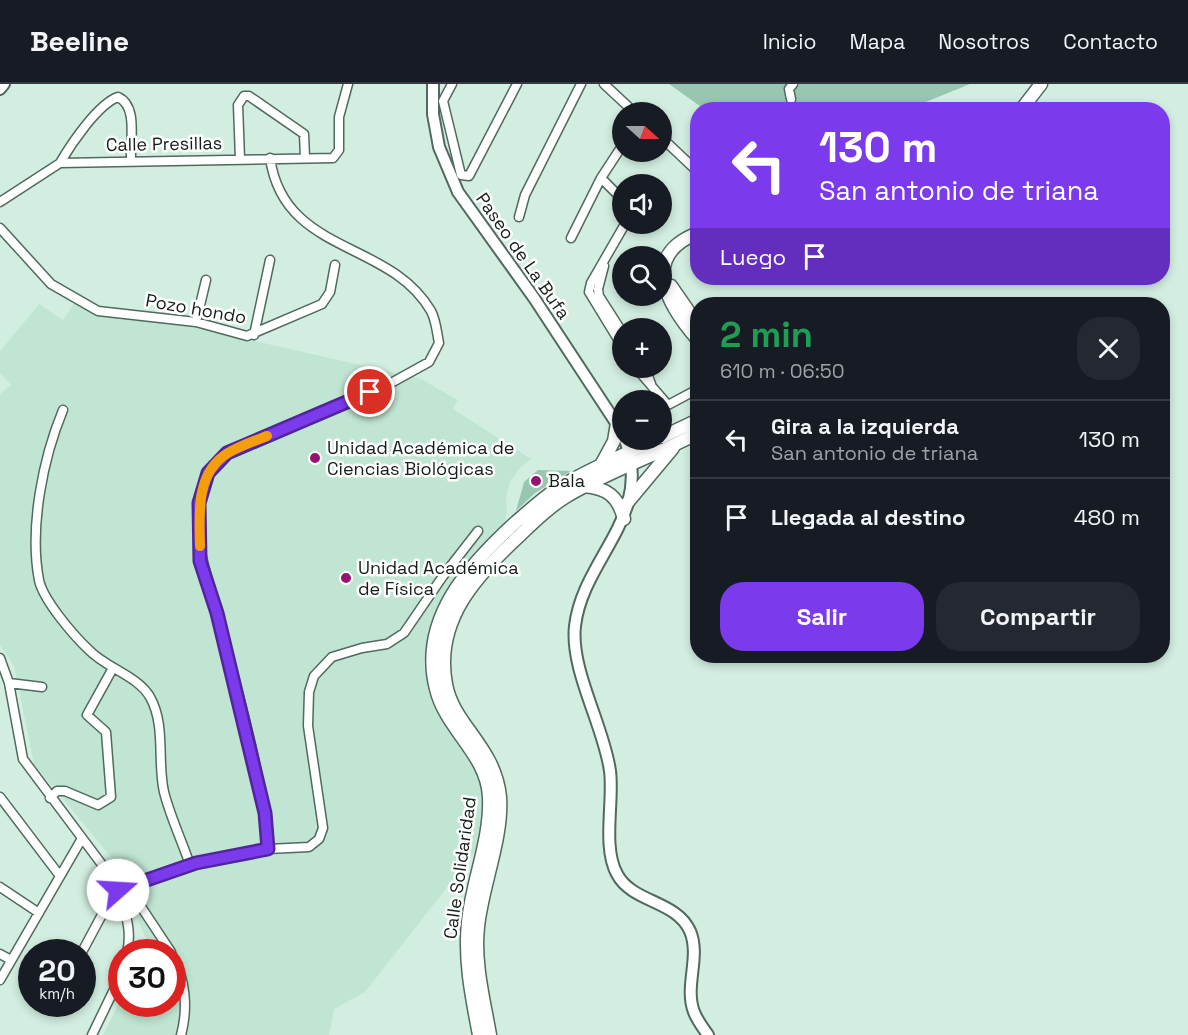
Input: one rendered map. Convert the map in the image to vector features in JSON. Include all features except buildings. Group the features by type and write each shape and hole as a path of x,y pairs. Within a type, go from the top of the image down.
{"main road":[{"path":"1027,102 1041,84"},
{"path":"672,251 676,245 690,237"},
{"path":"672,286 678,299 690,315"},
{"path":"672,305 690,329"},
{"path":"672,432 690,424"},
{"path":"630,457 679,443 690,437"},
{"path":"628,502 665,455 679,443"},
{"path":"602,465 612,445"},
{"path":"630,457 641,450"},
{"name":"Calle Solidaridad","path":"479,1035 466,945 489,798 486,779 480,764 449,720 436,689 433,663 436,633 453,590 482,555 547,495 602,465 630,457"},
{"name":"Calle Solidaridad","path":"490,1035 478,961 478,928 497,827 499,791 494,769 487,754 447,692 444,662 446,641 458,604 479,575 540,516 630,457"},
{"path":"584,486 598,488 615,498 624,519"}],"street":[{"path":"0,89 4,84"},
{"name":"Calle Presillas","path":"60,163 333,158 338,154 339,117 348,84"},
{"name":"Paseo de La Bufa","path":"433,84 433,114 439,147 458,192 534,298 612,415"},
{"path":"452,84 443,101 452,147 461,175 469,176 517,84"},
{"path":"519,217 525,195 581,84"},
{"path":"604,84 623,102"},
{"path":"791,99 789,89 793,84"},
{"path":"0,203 60,163 91,121 108,102 117,96 125,100 130,108 130,160"},
{"path":"240,159 238,105 244,96 249,96 304,134 305,158"},
{"path":"672,147 690,164"},
{"path":"268,849 265,813 217,613 200,561 199,503 208,473 227,453 391,383 429,362 439,343 432,312 414,289 390,270 309,225 283,201 273,181 270,158"},
{"path":"571,238 601,178 612,161"},
{"path":"601,178 612,189"},
{"name":"Pozo hondo","path":"0,228 51,284 98,311 196,322 247,336 254,335 288,317 322,304 330,292 335,265"},
{"path":"612,330 589,292 591,283 620,234"},
{"path":"254,335 270,260"},
{"path":"605,262 598,289 599,296 613,318"},
{"path":"196,322 206,280"},
{"path":"645,378 664,403 671,405 690,394"},
{"path":"649,378 651,384"},
{"path":"63,410 50,442 40,500 37,544 40,581 52,604 83,644 143,688 152,702 160,735 164,791 190,865"},
{"path":"628,450 630,457 628,502 624,519 580,604 574,630 576,652 610,769 610,850 614,866 622,882 633,891 678,914 689,929 694,950 691,990 693,1011 708,1035"},
{"path":"89,939 112,896 118,890 190,865 268,849 309,847 318,839 322,821 308,726 309,692 314,675 332,657 362,648 387,644 404,633 443,576 478,531"},
{"path":"0,657 9,683 22,759 118,890 125,904 128,939"},
{"path":"50,798 57,791 65,791 98,806 111,797 106,732 87,715 113,668"},
{"path":"9,683 42,687"},
{"path":"0,797 60,876"},
{"path":"0,980 81,840"},
{"path":"0,887 39,913"},
{"path":"128,887 162,939"},
{"path":"0,954 11,960"},
{"path":"92,1035 108,1002"},
{"path":"181,1035 184,1017"}],"shaded area":[{"path":"669,84 970,84 926,102 694,102"},
{"path":"75,302 97,313 194,327 421,379 458,400 453,409 531,459 520,468 510,482 506,497 507,512 504,527 456,574 441,600 430,631 424,664 429,694 477,769 485,794 484,817 477,849 365,992 334,1009 329,1035 103,1035 112,1017 186,1017 186,939 146,939 137,918 146,904 125,874 34,764 14,666 0,645 0,394 11,385 0,373 0,351 39,304 63,320"},
{"path":"538,470 571,471 535,493 516,511 524,482"}],"slow traffic":[{"path":"200,546 199,503 208,473 227,453 267,436"}],"place":[{"name":"Unidad Académica de Ciencias Biológicas","path":"315,458"},
{"name":"Bala","path":"536,481"},
{"name":"Unidad Académica de Física","path":"346,578"}],"route":[{"path":"118,890 196,863 268,849 265,813 217,613 200,561 199,503 208,473 227,453 370,392"}]}
